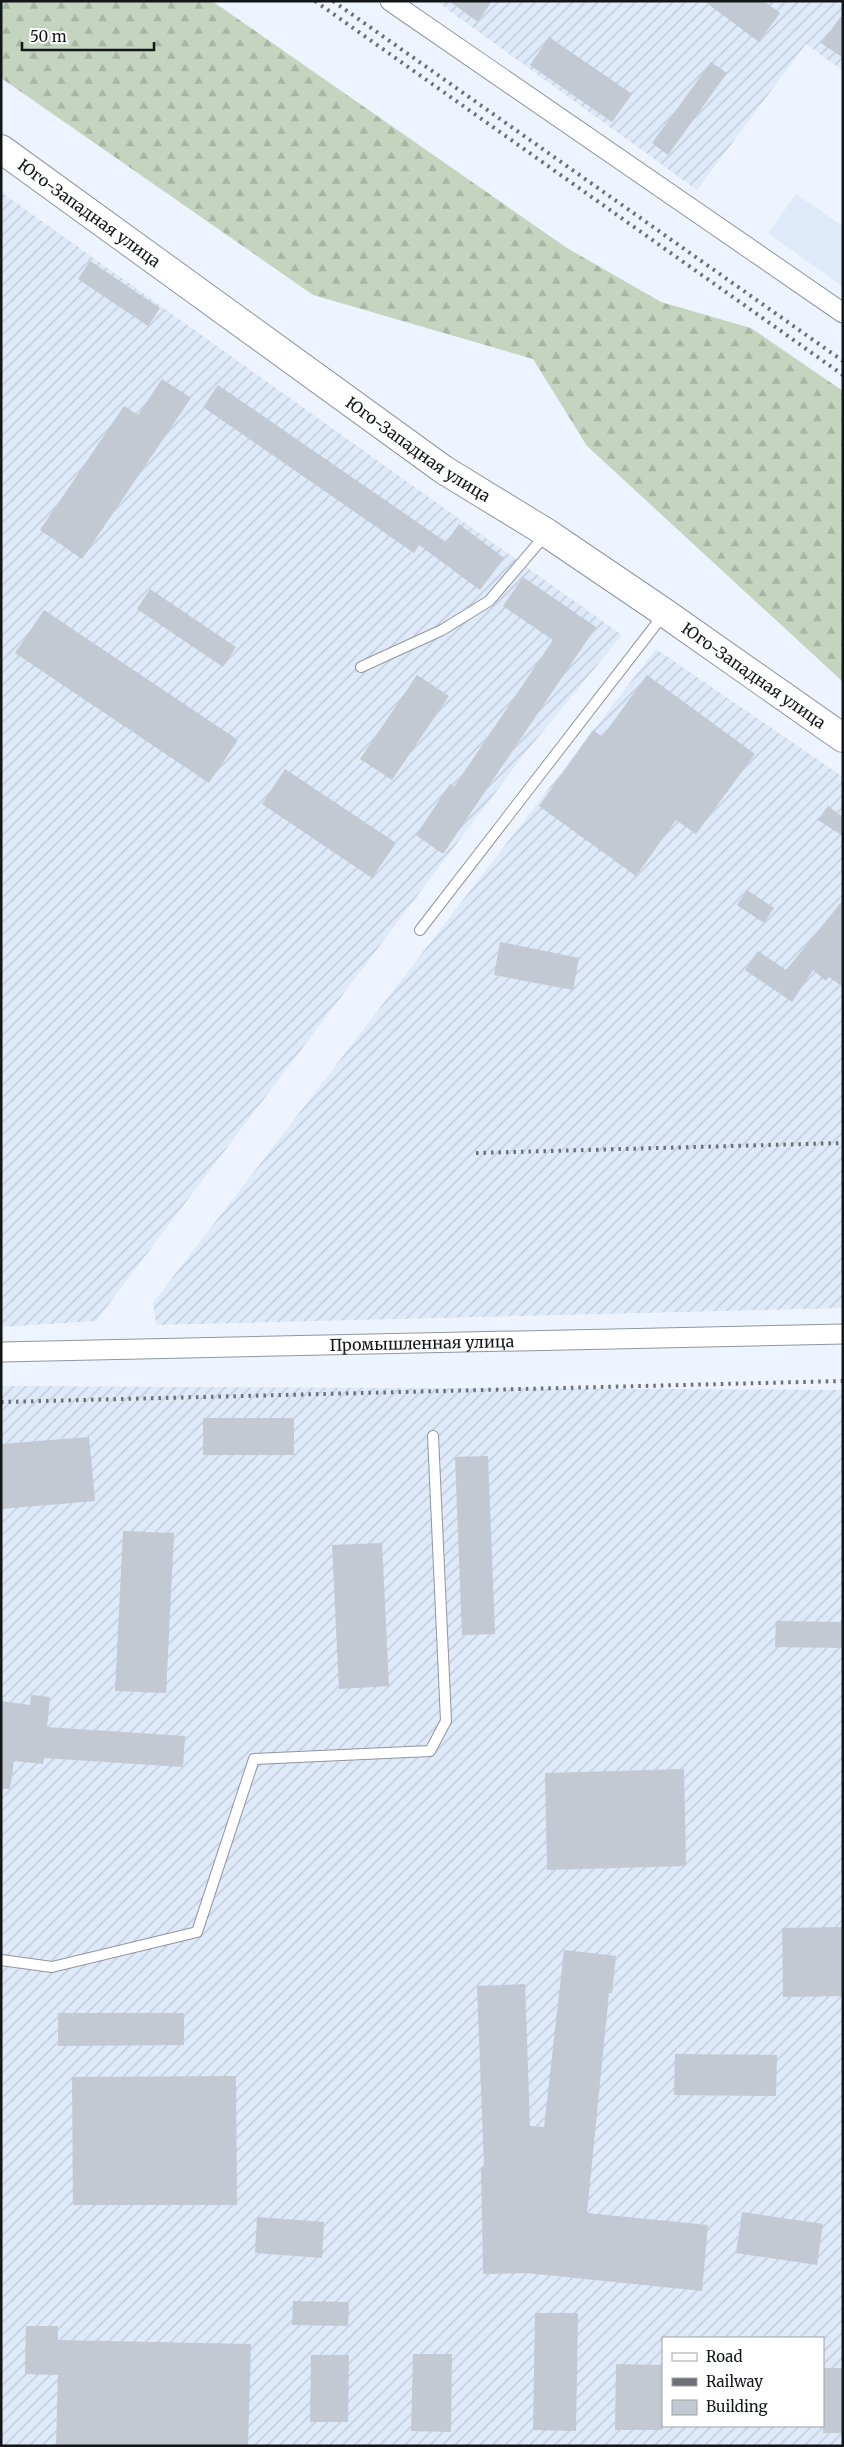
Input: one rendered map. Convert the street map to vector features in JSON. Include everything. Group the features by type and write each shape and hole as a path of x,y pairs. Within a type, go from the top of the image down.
{"main road":[{"name":"Юго-Западная улица","path":"1,149 444,470 547,533 843,738"}],"street":[{"path":"390,1 843,313"},
{"name":"Промышленная улица","path":"1,1352 843,1334"}],"lane":[{"path":"361,668 442,630 489,601 547,533"},
{"path":"420,930 665,613"},
{"path":"1,1960 52,1967 197,1932 254,1758 430,1751 446,1721 433,1436"}],"shaded area":[{"path":"436,1 843,1 843,71 806,44 697,190"},
{"path":"1,192 622,635 526,752 96,1321 1,1327"},
{"path":"796,194 843,226 843,287 768,233"},
{"path":"656,649 843,777 843,1308 156,1325 153,1303"},
{"path":"1,1386 843,1390 843,2446 1,2446"}],"green space":[{"path":"1,1 212,1 567,248 661,302 751,328 843,391 843,682 587,446 533,359 313,295 1,78"}],"building":[{"path":"449,1 492,1 478,22"},
{"path":"704,1 764,1 780,13 759,42"},
{"path":"843,14 843,58 821,43"},
{"path":"549,37 632,94 612,122 530,65"},
{"path":"711,62 727,73 668,155 652,143"},
{"path":"90,261 160,308 148,326 78,279"},
{"path":"162,379 191,398 82,559 40,530 124,406 138,415"},
{"path":"218,385 446,542 459,524 504,558 480,590 419,545 414,553 203,407"},
{"path":"523,577 596,627 443,854 416,835 450,784 454,787 553,640 503,606"},
{"path":"150,589 236,647 223,667 137,609"},
{"path":"44,610 238,740 209,783 15,653"},
{"path":"417,675 449,696 392,780 360,759"},
{"path":"647,675 755,754 696,834 676,820 636,876 539,806 593,730 602,737"},
{"path":"285,769 396,843 372,878 262,804"},
{"path":"828,806 843,817 843,836 818,820"},
{"path":"747,890 774,908 764,923 737,905"},
{"path":"843,900 843,987 829,977 826,981 813,970 792,1002 745,970 758,951 786,970"},
{"path":"500,942 579,958 573,990 494,975"},
{"path":"203,1418 294,1418 294,1455 203,1455"},
{"path":"89,1437 95,1501 1,1509 1,1444"},
{"path":"488,1456 495,1634 462,1635 455,1457"},
{"path":"123,1531 174,1533 166,1693 115,1691"},
{"path":"382,1543 389,1686 339,1689 332,1545"},
{"path":"776,1621 843,1622 843,1648 775,1647"},
{"path":"31,1695 50,1697 47,1727 185,1736 183,1767 44,1758 43,1764 14,1761 10,1789 1,1789 1,1701 30,1705"},
{"path":"684,1769 686,1866 547,1870 545,1773"},
{"path":"843,1927 843,1996 783,1997 782,1928"},
{"path":"564,1950 616,1956 612,1993 609,1993 587,2213 708,2225 702,2291 527,2273 483,2274 481,2167 484,2167 477,1986 525,1984 530,2126 544,2127"},
{"path":"58,2013 184,2013 184,2045 58,2046"},
{"path":"675,2054 777,2055 776,2096 674,2095"},
{"path":"236,2076 237,2205 73,2205 72,2077"},
{"path":"742,2212 823,2224 817,2265 736,2253"},
{"path":"257,2217 324,2222 322,2258 255,2253"},
{"path":"293,2301 349,2302 348,2326 292,2325"},
{"path":"535,2313 578,2313 576,2431 533,2430"},
{"path":"26,2326 58,2326 58,2340 251,2344 248,2446 56,2446 58,2375 25,2374"},
{"path":"413,2354 452,2354 451,2432 411,2431"},
{"path":"311,2355 349,2355 348,2422 310,2422"},
{"path":"616,2364 662,2365 663,2430 615,2430"},
{"path":"824,2368 843,2368 843,2433 823,2433"}],"railway":[{"path":"315,1 843,375"},
{"path":"333,1 843,361"},
{"path":"476,1153 843,1143"},
{"path":"1,1402 843,1381"}]}
